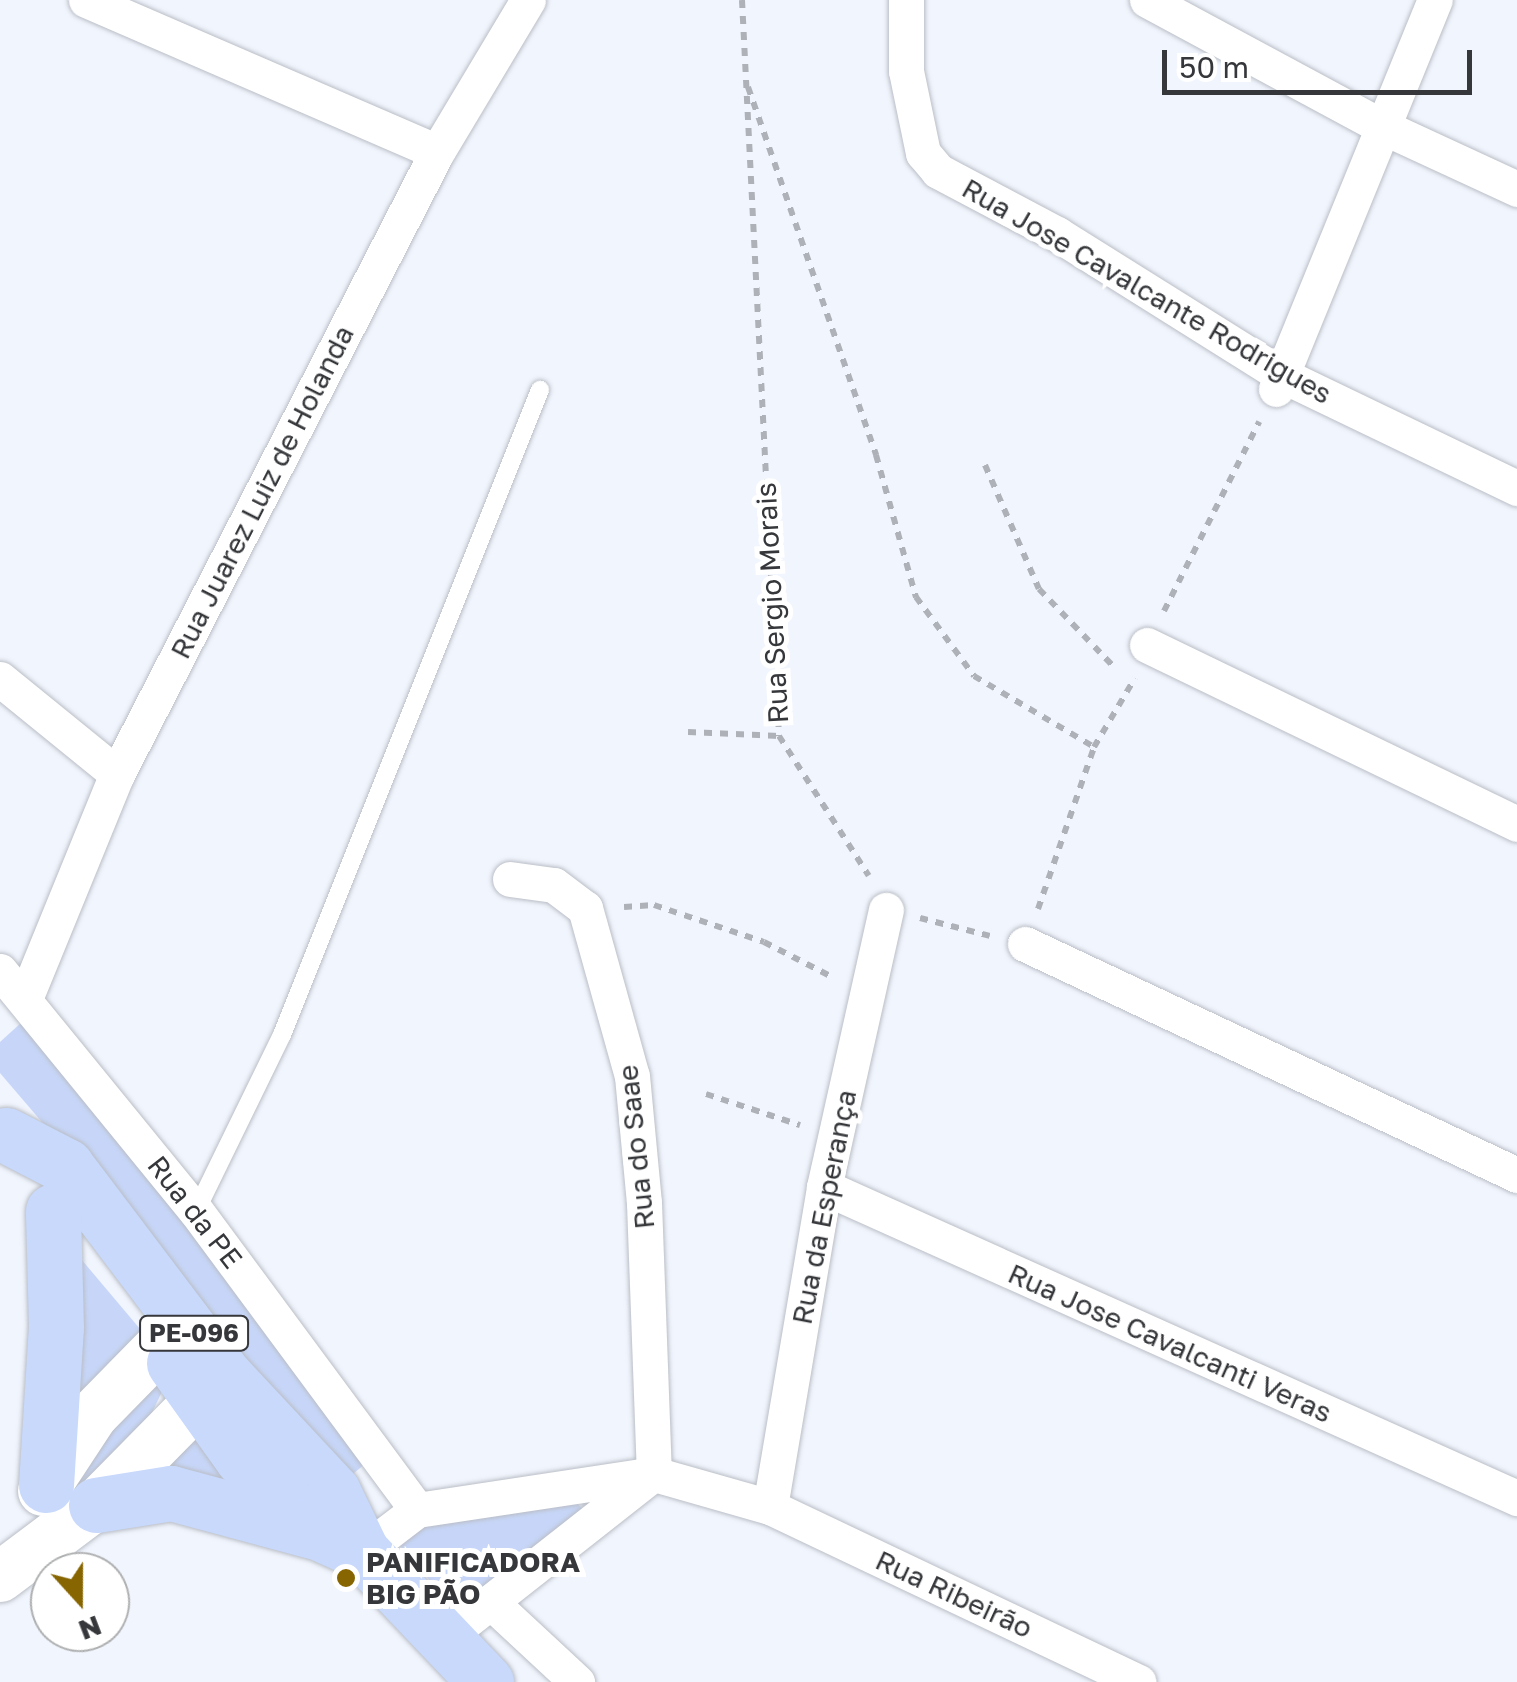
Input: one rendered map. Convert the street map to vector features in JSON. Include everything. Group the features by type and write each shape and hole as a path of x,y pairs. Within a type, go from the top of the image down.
{"main road":[{"name":"PE-096","path":"3,1131 34,1191 174,1333"},
{"name":"PE-096","path":"3,1131 66,1166 211,1386 242,1458 447,1636 486,1682"},
{"path":"46,1485 56,1328 53,1211"},
{"path":"96,1505 171,1493 339,1542"}],"street":[{"path":"86,0 437,152"},
{"name":"Rua Juarez Luiz de Holanda","path":"26,1000 117,774 437,152 528,0"},
{"name":"Rua Jose Cavalcante Rodrigues","path":"906,0 906,71 923,153 938,171 1057,234 1279,382 1517,488"},
{"path":"1147,0 1384,127 1517,188"},
{"path":"1279,382 1436,0"},
{"path":"1147,644 1517,824"},
{"path":"0,679 117,774"},
{"path":"510,880 554,885 585,908"},
{"name":"Rua do Saae","path":"585,908 632,1076 646,1220 654,1474"},
{"name":"Rua da Esperança","path":"770,1506 824,1187 886,910"},
{"path":"1025,944 1517,1175"},
{"name":"Rua da PE","path":"0,971 196,1211 416,1510"},
{"name":"Rua Jose Cavalcanti Veras","path":"824,1187 1517,1498"},
{"path":"10,1567 46,1485 85,1424 174,1333"},
{"path":"10,1567 96,1505 211,1386"},
{"path":"339,1542 416,1510 654,1474"},
{"path":"447,1636 493,1604 654,1474"},
{"name":"Rua Ribeirão","path":"654,1474 770,1506 1139,1682"},
{"path":"493,1604 577,1682"}],"lane":[{"path":"196,1211 282,1035 540,390"}],"path":[{"name":"Rua Sergio Morais","path":"742,0 779,736 886,910"},
{"path":"746,81 876,456 916,597 974,676 1094,747"},
{"path":"985,465 1039,589 1132,686"},
{"path":"688,732 779,736"},
{"path":"585,908 654,906 764,942 869,996"},
{"path":"886,910 1025,944"},
{"path":"706,1094 835,1136"}],"shaded area":[{"path":"22,1022 372,1458 347,1479 0,1073 0,1042"},
{"path":"65,1240 162,1355 56,1420"},
{"path":"167,1381 149,1419 77,1488 55,1463 115,1397"},
{"path":"195,1425 276,1509 151,1476"},
{"path":"572,1499 583,1509 457,1612 394,1539 425,1517"}],"place":[{"name":"PANIFICADORA BIG PÃO","path":"346,1578"}]}
